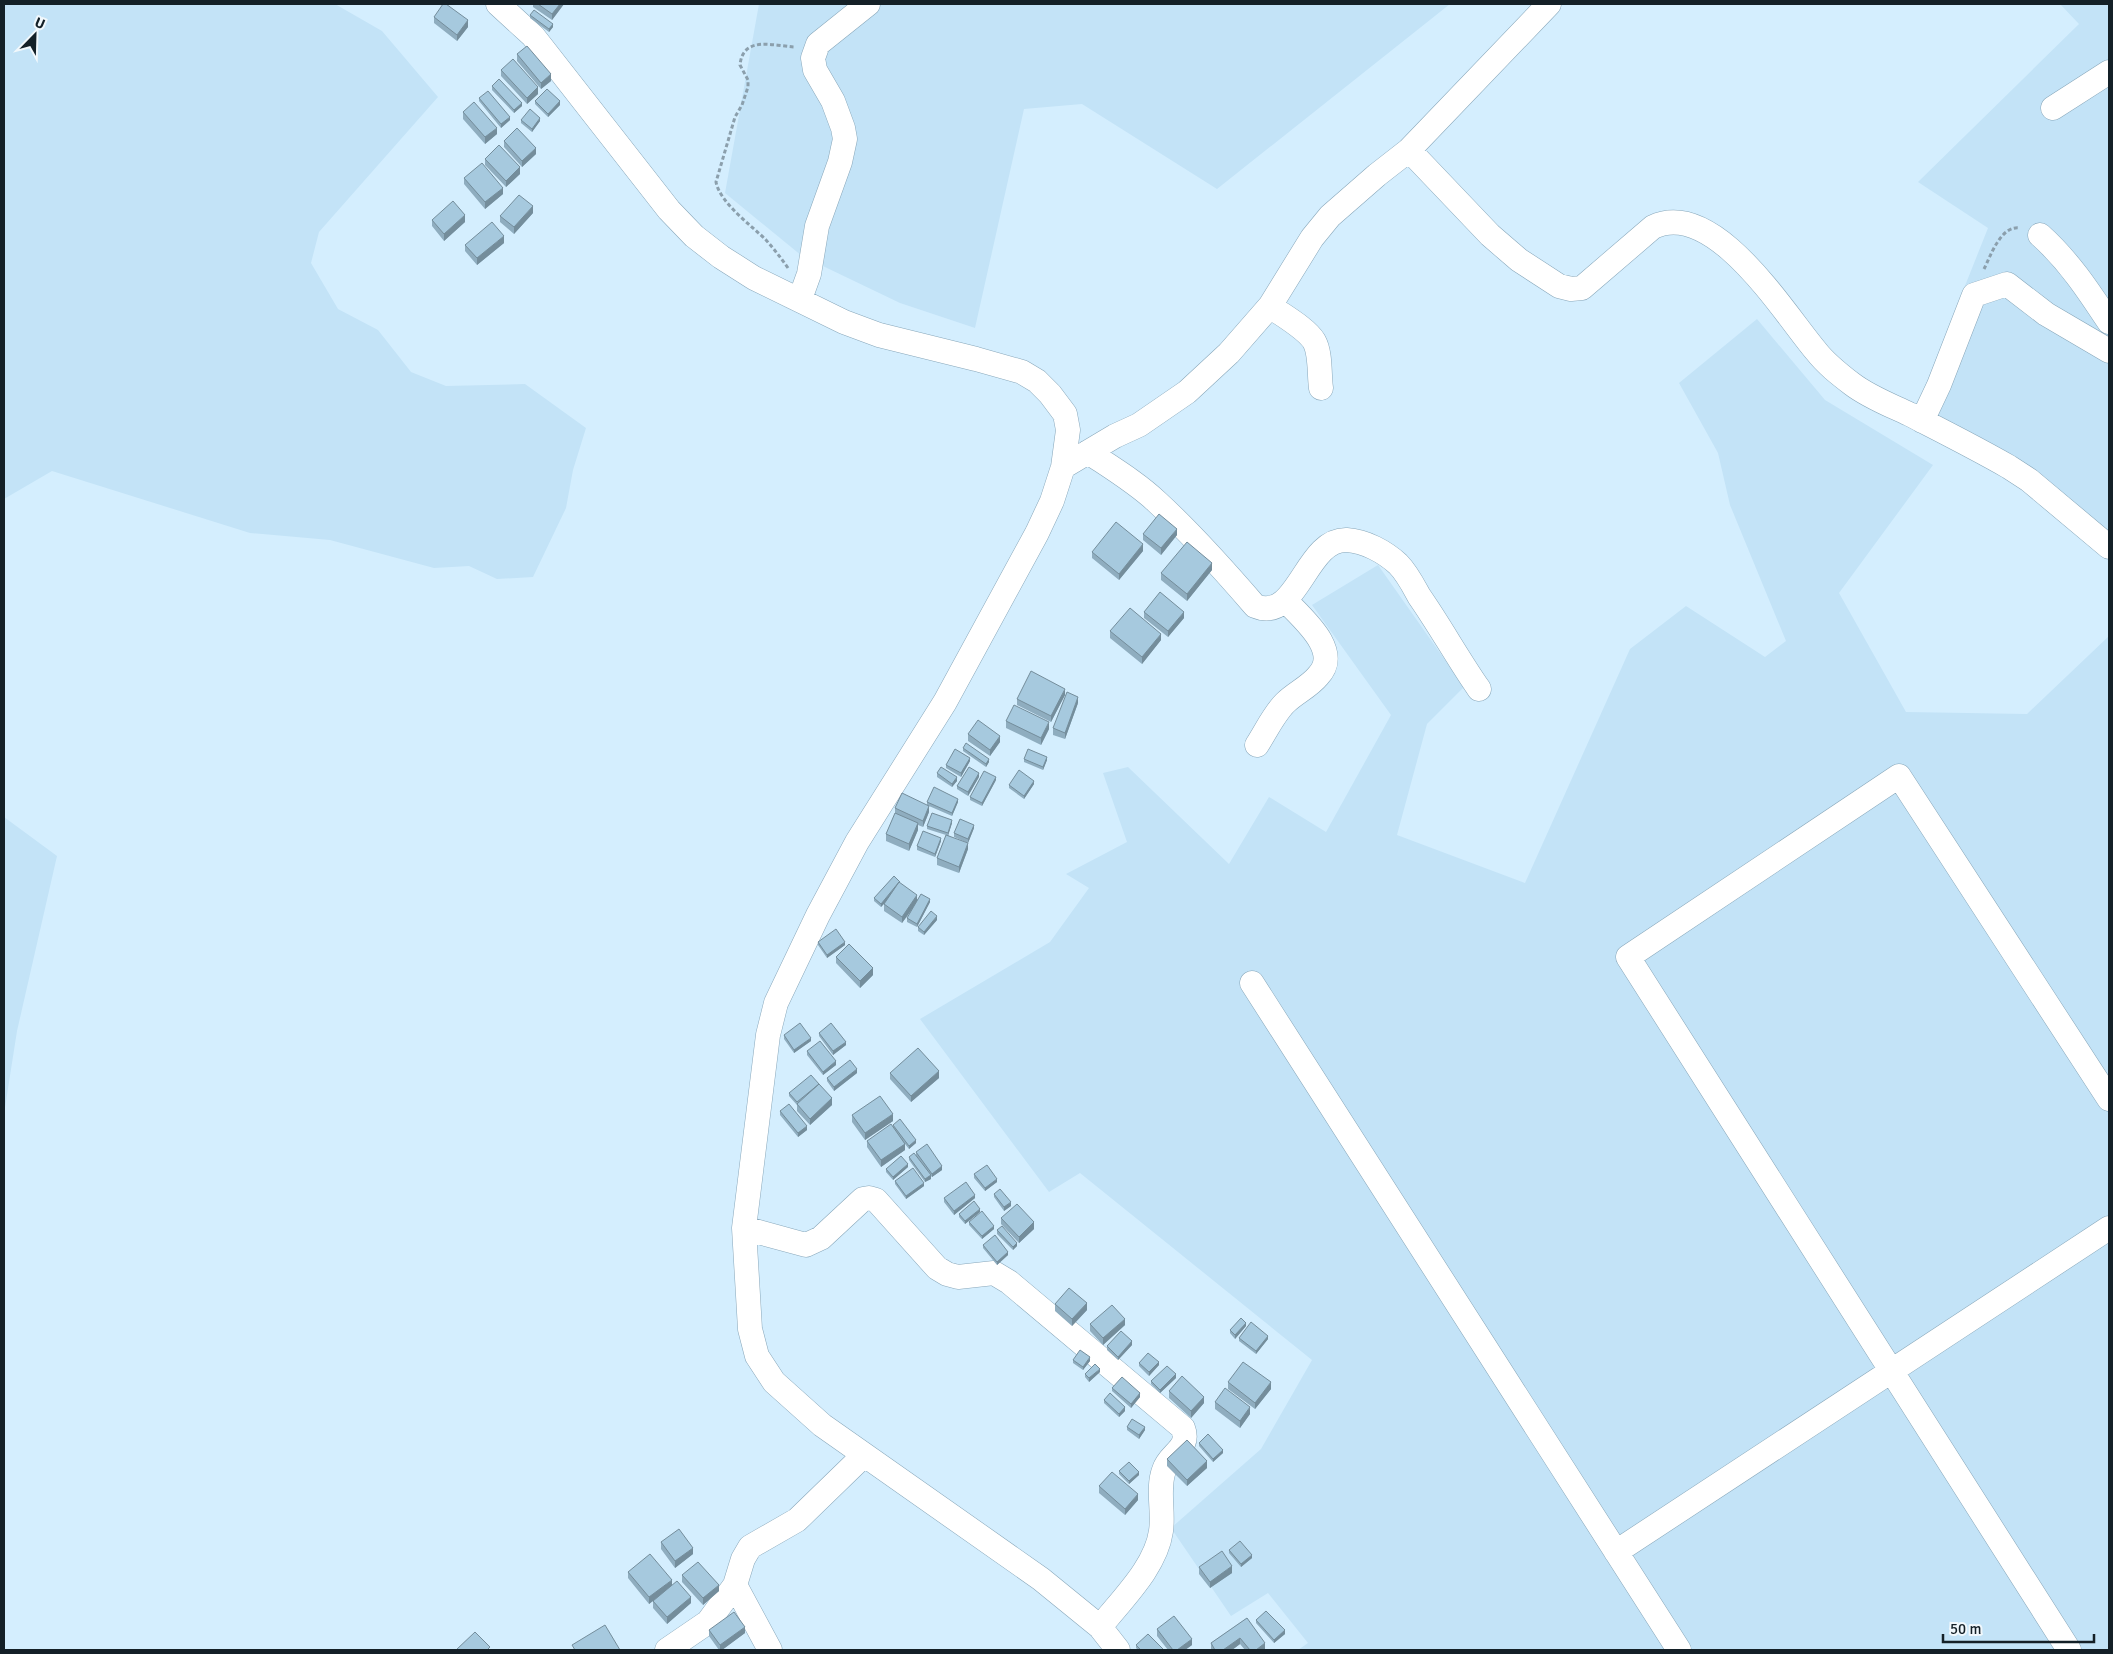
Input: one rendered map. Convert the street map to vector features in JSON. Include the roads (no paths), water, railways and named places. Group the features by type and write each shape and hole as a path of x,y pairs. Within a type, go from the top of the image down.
{"street":[{"path":"498,4 533,36 668,210 694,236 721,257 754,278 844,322 879,335 1022,372 1050,394 1065,414 1068,430 1067,447 1063,466 1048,509 1001,602 945,702 857,842 818,915 776,1003 768,1035 744,1228 750,1329 758,1356 774,1382 822,1425 864,1456 1041,1579 1100,1627 1118,1650"},
{"path":"795,297 809,274 817,226 840,162 845,139 843,128 832,102 815,70 814,58 818,44 868,4"},
{"path":"1063,466 1115,436 1139,425 1187,392 1230,353 1270,306 1312,238 1330,216 1409,150 1549,4"},
{"path":"2053,108 2109,72"},
{"path":"1409,150 1490,235 1518,260 1559,286 1571,289 1582,288 1653,227 1664,221 1692,225 1702,230 1740,256 1816,352 1836,372 1854,386 1992,457 2029,480 2109,547"},
{"path":"2048,242 2082,281 2109,322"},
{"path":"1922,421 1939,385 1974,295 2007,284 2046,314 2109,351"},
{"path":"1270,306 1308,334 1313,340 1316,348 1321,388"},
{"path":"1088,452 1156,501 1194,538 1255,606 1269,609 1286,601 1318,555 1331,545 1347,540 1379,550 1400,565 1479,689"},
{"path":"1257,745 1285,704 1310,685 1326,668 1326,653 1317,634 1286,601"},
{"path":"2069,1650 1628,957 1899,776 2109,1099"},
{"path":"1252,983 1679,1650"},
{"path":"744,1228 806,1244 821,1238 864,1199 876,1200 937,1268 947,1274 958,1277 994,1273 1009,1282 1183,1428 1186,1436 1184,1445 1165,1466 1162,1477 1162,1530 1154,1559 1100,1627"},
{"path":"1616,1552 2109,1228"},
{"path":"667,1650 708,1622 735,1585 743,1559 750,1547 797,1520 864,1456"},
{"path":"735,1585 770,1650"}]}
